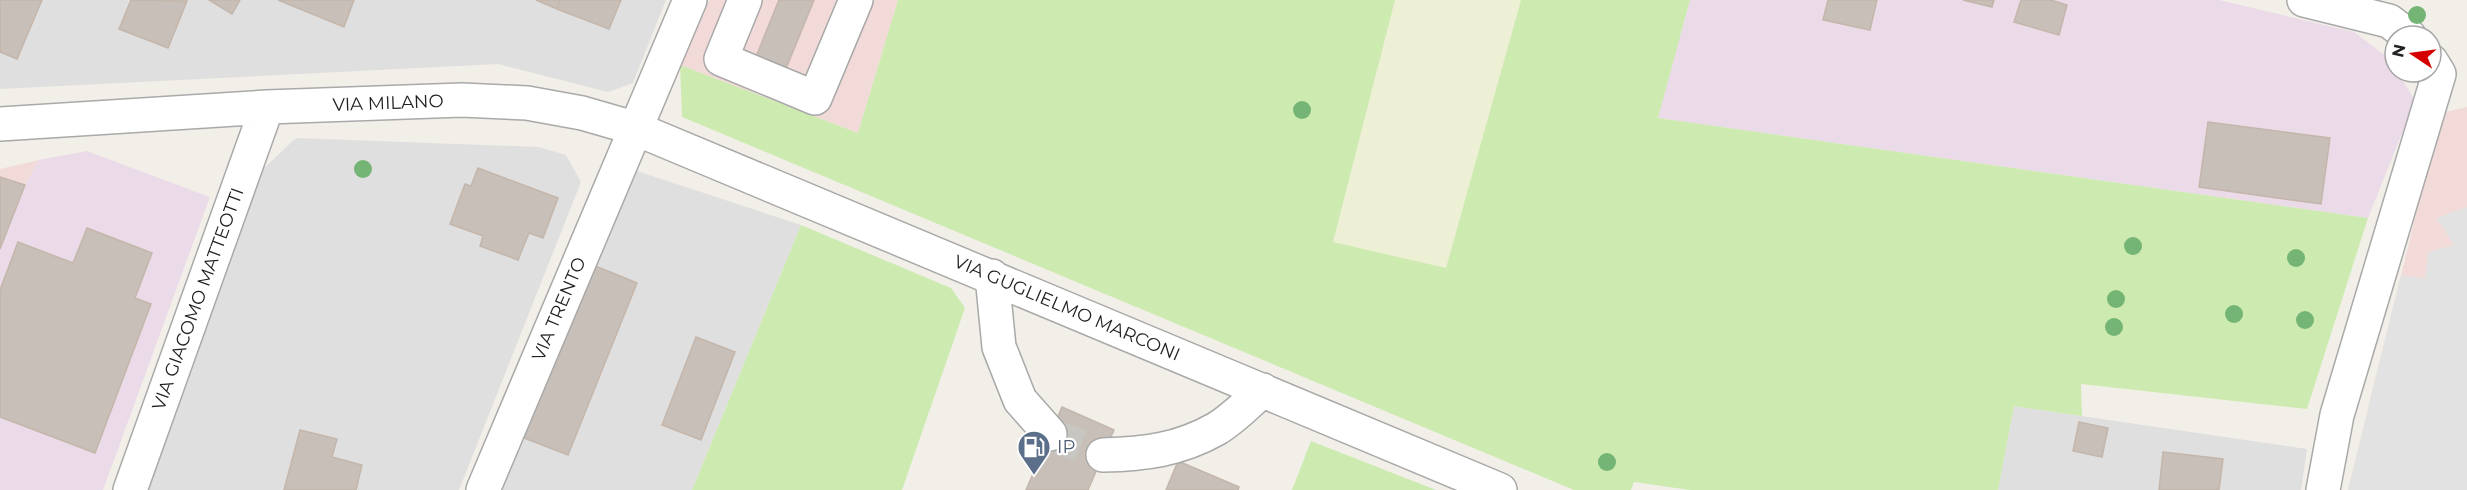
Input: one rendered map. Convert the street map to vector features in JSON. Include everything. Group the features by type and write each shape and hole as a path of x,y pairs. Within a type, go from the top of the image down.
{"street":[{"path":"634,128 690,0"},
{"path":"745,0 721,59 815,98 856,0"},
{"path":"2304,0 2389,21 2393,24"},
{"path":"2323,490 2337,416 2430,84"},
{"name":"VIA MILANO","path":"0,124 267,107 462,100 527,103 582,113 634,128"},
{"name":"VIA GIACOMO MATTEOTTI","path":"130,490 267,107"},
{"name":"VIA GUGLIELMO MARCONI","path":"634,128 1500,490"},
{"name":"VIA TRENTO","path":"483,490 634,128"},
{"path":"992,276 999,347 1020,400 1050,434"},
{"path":"1103,455 1144,454 1175,447 1216,428 1263,390"}],"shaded area":[{"path":"0,0 666,0 633,83 608,92 498,64 0,89"},
{"path":"709,0 898,0 858,133 680,65"},
{"path":"1690,0 2219,0 2354,32 2383,54 2383,84 2405,84 2415,101 2368,218 1657,118"},
{"path":"2467,107 2467,490 2348,490 2441,113"},
{"path":"296,138 539,147 566,155 581,182 459,490 146,490 261,171"},
{"path":"87,151 210,197 103,490 0,490 0,249 25,185 39,160"},
{"path":"39,160 25,185 0,249 0,169"},
{"path":"625,167 801,225 692,490 495,490"},
{"path":"2467,207 2467,490 2348,490 2401,275 2425,279 2428,252 2454,245 2437,218"},
{"path":"2014,406 2307,449 2301,490 1998,490"}],"green space":[{"path":"898,0 1395,0 1333,242 1446,268 1521,0 1690,0 1658,118 2368,218 2307,409 2081,384 2082,416 2014,406 1998,490 1690,490 1634,482 1631,490 1574,490 682,117 680,65 858,133"},
{"path":"1395,0 1521,0 1446,268 1333,243"},
{"path":"801,225 951,288 965,308 902,490 692,490"},
{"path":"1311,441 1436,490 1292,490"}],"building":[{"path":"0,0 42,0 17,59 0,52"},
{"path":"131,0 187,1 168,48 119,29"},
{"path":"209,0 240,0 232,14"},
{"path":"278,0 354,0 344,27"},
{"path":"536,0 560,0 557,9"},
{"path":"560,0 621,0 609,29 557,9"},
{"path":"779,0 814,0 785,71 755,59"},
{"path":"1828,0 1877,0 1870,30 1823,20"},
{"path":"1963,0 1994,0 1992,7"},
{"path":"2021,0 2051,0 2067,5 2059,35 2014,22"},
{"path":"2208,122 2330,138 2321,204 2199,187"},
{"path":"478,168 558,198 543,238 529,233 518,260 480,246 483,236 450,224 465,184 471,186"},
{"path":"0,177 25,185 0,249"},
{"path":"87,228 152,253 135,298 151,304 95,453 0,417 0,290 18,242 73,263"},
{"path":"588,263 637,283 568,455 519,436"},
{"path":"696,337 735,352 701,440 662,425"},
{"path":"1062,407 1114,430 1088,490 1026,490"},
{"path":"2079,422 2108,428 2102,457 2073,451"},
{"path":"300,430 337,439 332,457 362,465 356,490 284,490"},
{"path":"2163,452 2223,459 2219,490 2159,490"},
{"path":"1178,461 1239,487 1238,490 1166,490"}],"tunnel":[{"path":"1050,434 1103,455"}],"place":[{"name":"IP","path":"1034,476"}]}
